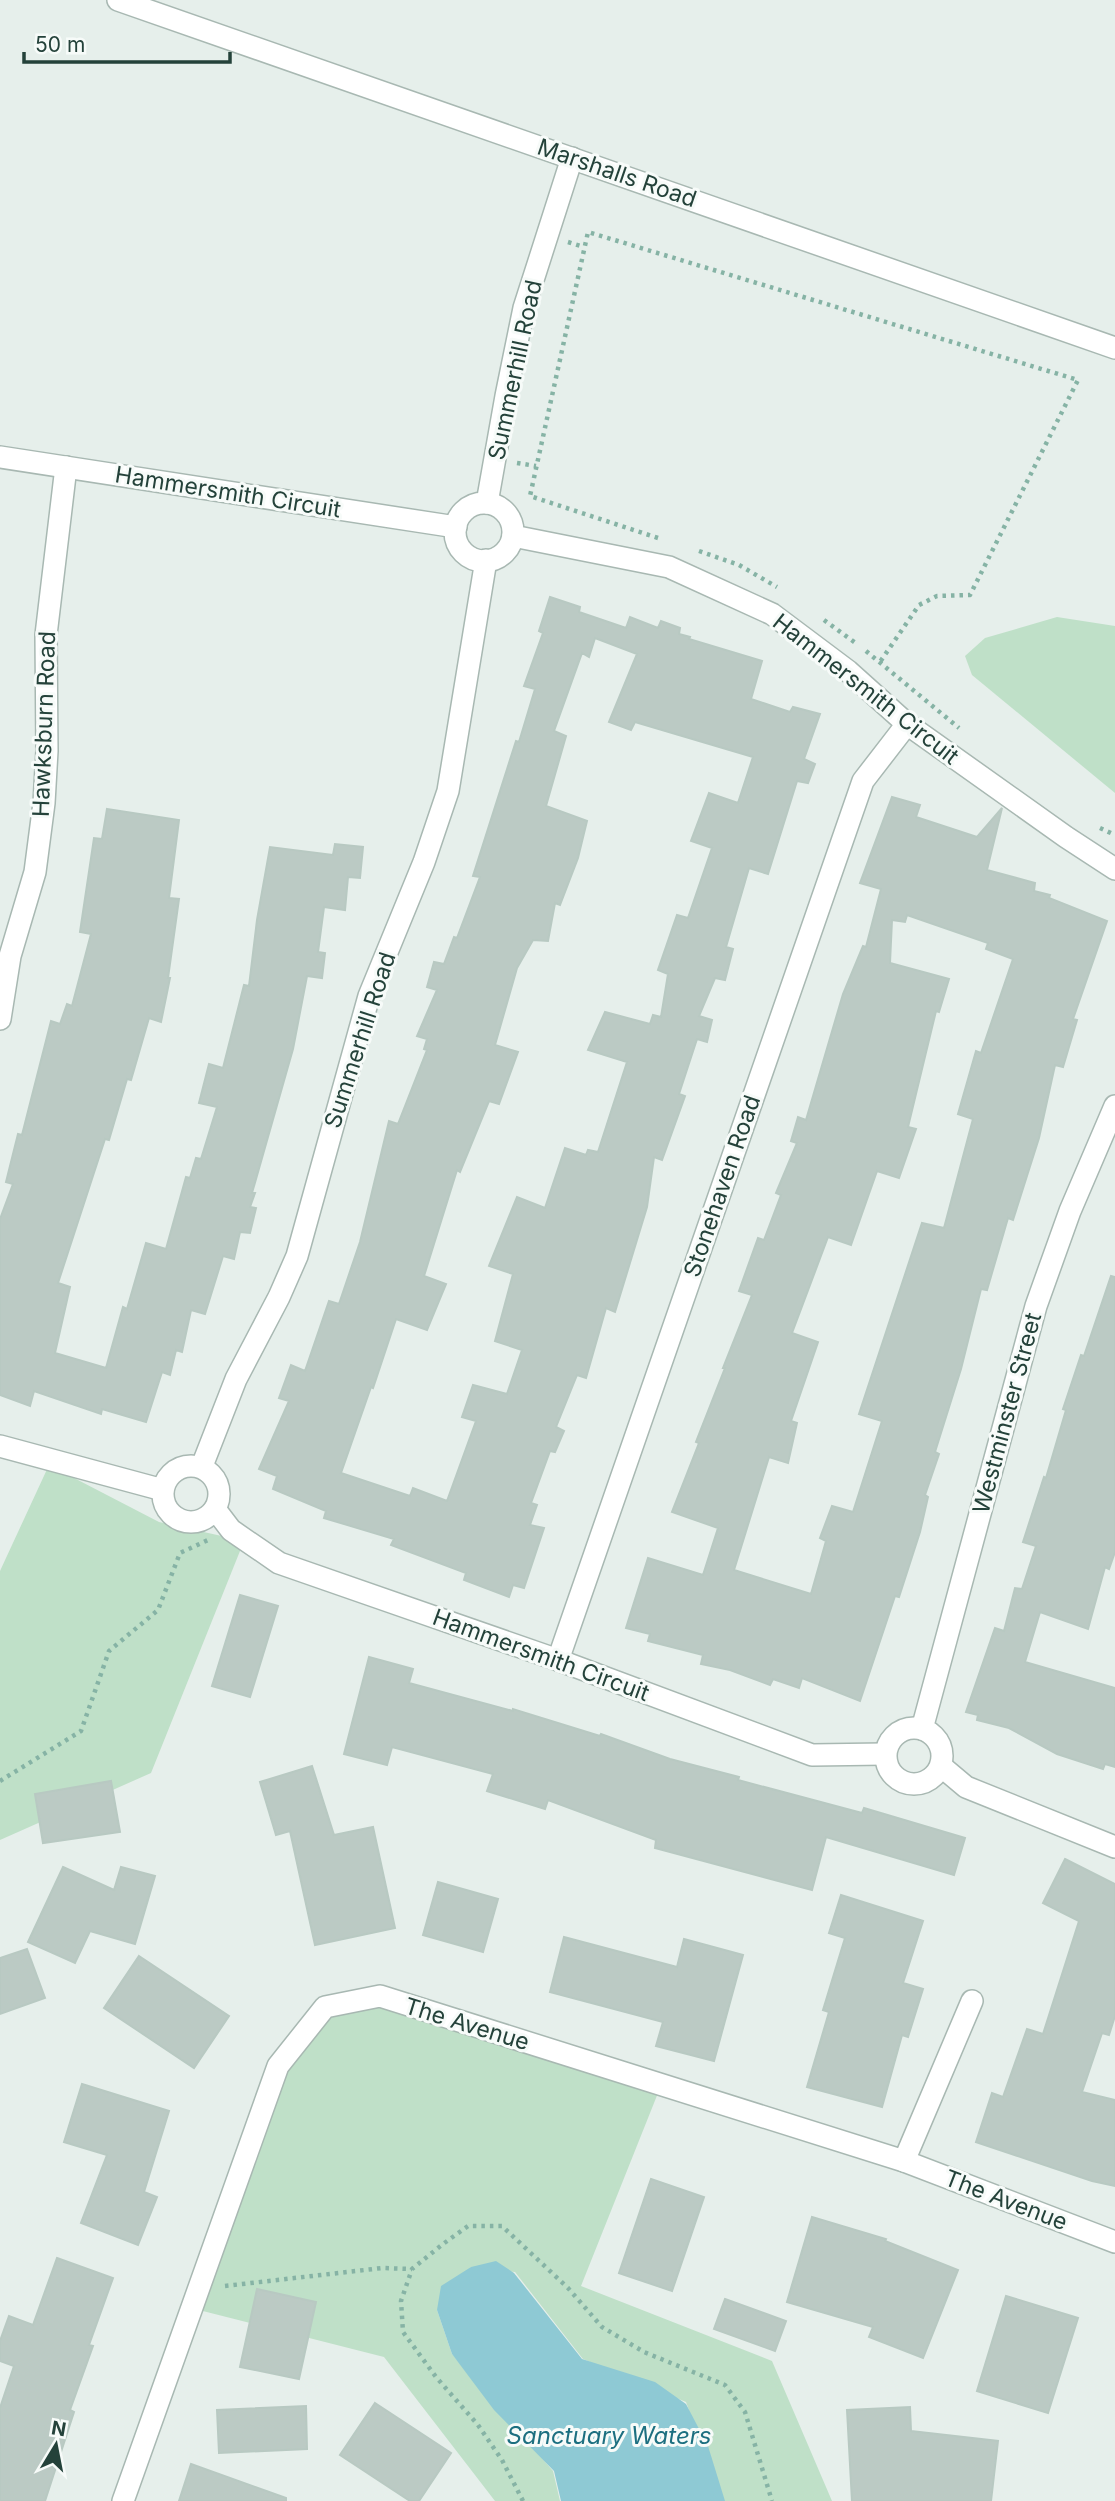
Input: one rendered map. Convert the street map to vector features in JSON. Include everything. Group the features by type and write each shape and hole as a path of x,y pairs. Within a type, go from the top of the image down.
{"street":[{"name":"Marshalls Road","path":"118,0 1115,348"},
{"name":"Summerhill Road","path":"487,503 524,308 572,158"},
{"name":"Hammersmith Circuit","path":"0,457 456,527"},
{"name":"Hawksburn Road","path":"0,1018 5,955 35,872 44,803 47,751 46,635 66,467"},
{"path":"487,503 505,512 512,523 513,536 505,552 486,561 472,558 462,550 456,540 456,527 464,510 487,503"},
{"name":"Hammersmith Circuit","path":"513,536 669,567 772,614 848,671 907,724 1115,869"},
{"name":"Summerhill Road","path":"202,1466 236,1379 279,1297 296,1256 369,996 424,862 449,791 486,561"},
{"name":"Stonehaven Road","path":"558,1660 863,781 907,724"},
{"name":"Westminster Street","path":"922,1729 1036,1306 1070,1211 1115,1106"},
{"path":"0,1446 163,1490"},
{"path":"181,1466 202,1466 211,1474 220,1497 215,1509 205,1519 183,1521 172,1514 164,1504 163,1490 167,1477 181,1466"},
{"name":"Hammersmith Circuit","path":"215,1509 231,1530 279,1563 558,1660 812,1755 884,1754"},
{"path":"911,1728 922,1729 939,1741 944,1754 935,1776 918,1784 900,1783 887,1770 884,1754 897,1732 911,1728"},
{"path":"941,1766 966,1787 1115,1847"},
{"name":"The Avenue","path":"123,2501 278,2066 325,2007 380,1996 904,2161 1115,2242"},
{"path":"904,2161 972,2001"}],"path":[{"path":"530,496 588,232 1078,380 970,595 937,596 919,605 880,662"},
{"path":"0,1781 81,1731 110,1651 158,1610 180,1553 231,1530"},
{"path":"523,2501 502,2460 478,2425 436,2377 403,2332 401,2301 412,2269 468,2227 502,2226 568,2288 602,2327 644,2352 726,2385 745,2412 772,2501"},
{"path":"198,2289 382,2268 412,2269"}],"green space":[{"path":"1057,617 1115,626 1115,793 972,675 965,656 985,638"},
{"path":"49,1465 159,1522 244,1541 151,1773 0,1840 0,1571"},
{"path":"380,1996 658,2093 581,2286 772,2361 832,2501 722,2501 686,2402 583,2359 515,2272 471,2267 437,2310 452,2354 553,2471 560,2501 495,2501 384,2357 191,2308 279,2066 325,2007"}],"water":[{"name":"Sanctuary Waters","path":"496,2261 514,2273 582,2359 655,2382 686,2404 708,2446 725,2501 561,2501 554,2471 494,2410 452,2354 437,2310 441,2286 471,2267"}],"building":[{"path":"550,597 580,607 579,612 626,628 630,617 658,628 661,621 680,628 679,634 690,637 689,639 762,661 751,699 790,712 793,707 820,714 804,759 815,764 808,783 797,781 768,874 749,868 726,947 733,949 725,980 715,978 699,1016 712,1020 707,1042 697,1039 679,1094 685,1096 662,1160 654,1157 647,1207 615,1312 606,1308 586,1378 577,1375 556,1427 564,1431 555,1452 550,1451 531,1503 537,1505 530,1525 544,1528 524,1588 513,1585 509,1597 464,1580 466,1573 391,1545 394,1539 324,1518 326,1511 273,1489 277,1476 259,1469 289,1401 279,1398 291,1365 305,1371 329,1301 339,1304 360,1242 389,1121 398,1124 427,1050 424,1049 427,1039 417,1036 437,990 427,987 434,962 444,964 454,937 457,938 480,877 473,876 535,689 524,686 543,633 539,631","holes":["595,638 637,654 609,722 631,730 635,722 753,757 738,803 709,793 691,841 712,848 688,918 677,915 658,970 668,974 661,1017 653,1015 650,1024 605,1012 588,1050 627,1062 598,1152 588,1150 586,1155 565,1148 545,1208 517,1197 489,1266 513,1274 495,1341 522,1350 507,1394 473,1385 462,1417 476,1421 447,1501 413,1488 410,1496 341,1473 396,1319 427,1330 446,1284 424,1276 457,1170 460,1172 489,1101 499,1104 518,1052 495,1045 517,968 533,940 548,941 555,903 560,905 578,858 587,821 546,806 566,736 554,731 582,653 589,657"]},
{"path":"892,797 920,805 916,817 977,837 1002,808 987,870 1035,883 1034,891 1050,895 1049,898 1107,921 1073,1019 1077,1020 1063,1067 1055,1065 1039,1138 1013,1220 1008,1218 987,1290 981,1289 961,1369 935,1452 939,1454 925,1495 928,1497 920,1532 899,1597 895,1596 860,1701 802,1678 799,1688 773,1679 770,1685 730,1670 701,1664 703,1655 648,1641 650,1634 626,1628 648,1558 703,1575 718,1528 672,1512 752,1295 739,1291 758,1238 764,1240 781,1195 776,1193 797,1143 791,1141 798,1117 806,1120 843,994 863,946 866,947 881,889 860,883","holes":["907,915 988,943 986,949 1013,959 981,1053 976,1051 958,1114 973,1119 944,1228 922,1223 859,1414 882,1421 853,1512 832,1506 820,1538 826,1541 811,1594 734,1570 769,1457 788,1463 797,1423 791,1421 818,1342 792,1333 828,1237 851,1245 877,1171 899,1178 916,1129 908,1127 936,1011 939,1012 949,979 890,963 892,920 905,922"]},
{"path":"107,809 179,820 169,898 179,899 170,978 161,1022 149,1018 131,1080 127,1079 109,1140 105,1139 58,1283 70,1287 55,1353 106,1368 123,1307 127,1309 146,1243 166,1249 186,1177 190,1178 196,1158 201,1159 217,1107 199,1103 209,1064 223,1068 244,985 249,986 270,847 333,855 335,844 363,847 360,878 348,877 345,910 324,907 318,952 325,953 322,978 307,976 293,1049 252,1193 255,1193 250,1207 256,1208 250,1233 240,1232 234,1259 223,1256 205,1314 191,1310 182,1352 176,1350 170,1375 162,1372 146,1422 102,1409 101,1414 34,1391 30,1406 0,1395 0,1219 13,1184 6,1182 18,1134 22,1135 51,1021 60,1024 67,1004 72,1006 91,934 80,932 94,838 102,839"},
{"path":"1111,1276 1115,1277 1115,1552 1109,1569 1105,1567 1088,1629 1040,1612 1025,1662 1115,1688 1115,1767 1105,1764 1103,1769 1057,1754 1009,1728 977,1720 978,1715 966,1712 995,1628 1004,1631 1015,1588 1022,1589 1036,1546 1023,1542 1044,1477 1046,1478 1066,1410 1063,1409"},
{"path":"240,1595 278,1606 250,1697 212,1686"},
{"path":"369,1657 413,1669 409,1683 513,1709 600,1736 601,1734 670,1759 739,1777 738,1780 862,1813 864,1808 965,1838 954,1875 826,1837 812,1890 655,1848 656,1840 548,1800 545,1809 487,1791 493,1774 392,1747 387,1765 344,1754"},
{"path":"312,1766 334,1835 373,1827 395,1928 315,1945 290,1831 276,1835 260,1782"},
{"path":"111,1781 120,1832 43,1843 35,1794"},
{"path":"1065,1859 1115,1884 1115,2016 1109,2035 1102,2033 1082,2092 1115,2100 1115,2186 1092,2181 976,2142 992,2093 1003,2097 1027,2029 1043,2034 1079,1921 1043,1903"},
{"path":"63,1867 114,1890 121,1867 155,1876 135,1944 90,1931 75,1963 28,1942"},
{"path":"438,1882 498,1899 483,1952 423,1935"},
{"path":"841,1895 923,1921 903,1983 923,1989 908,2037 902,2035 882,2107 807,2087 829,2012 823,2010 845,1938 829,1933"},
{"path":"564,1937 677,1967 684,1939 743,1955 714,2061 656,2046 663,2022 550,1992"},
{"path":"27,1949 45,1998 0,2014 0,1958"},
{"path":"139,1956 229,2016 194,2068 104,2008"},
{"path":"82,2084 169,2111 144,2192 157,2197 138,2245 81,2223 107,2155 64,2142"},
{"path":"651,2179 704,2197 672,2291 619,2273"},
{"path":"812,2217 886,2239 885,2241 958,2270 923,2358 869,2337 873,2327 787,2302"},
{"path":"57,2258 113,2278 89,2345 93,2346 70,2410 74,2412 45,2501 0,2501 0,2408 14,2366 0,2361 0,2341 9,2316 33,2325"},
{"path":"257,2289 316,2302 299,2379 240,2367"},
{"path":"1006,2296 1078,2318 1048,2413 977,2391"},
{"path":"725,2299 786,2321 775,2351 714,2329"},
{"path":"375,2403 451,2453 419,2501 410,2501 340,2455"},
{"path":"306,2406 307,2449 219,2453 217,2410"},
{"path":"910,2407 911,2431 998,2441 991,2501 852,2501 847,2410"},
{"path":"191,2464 286,2498 286,2501 179,2501"}]}
